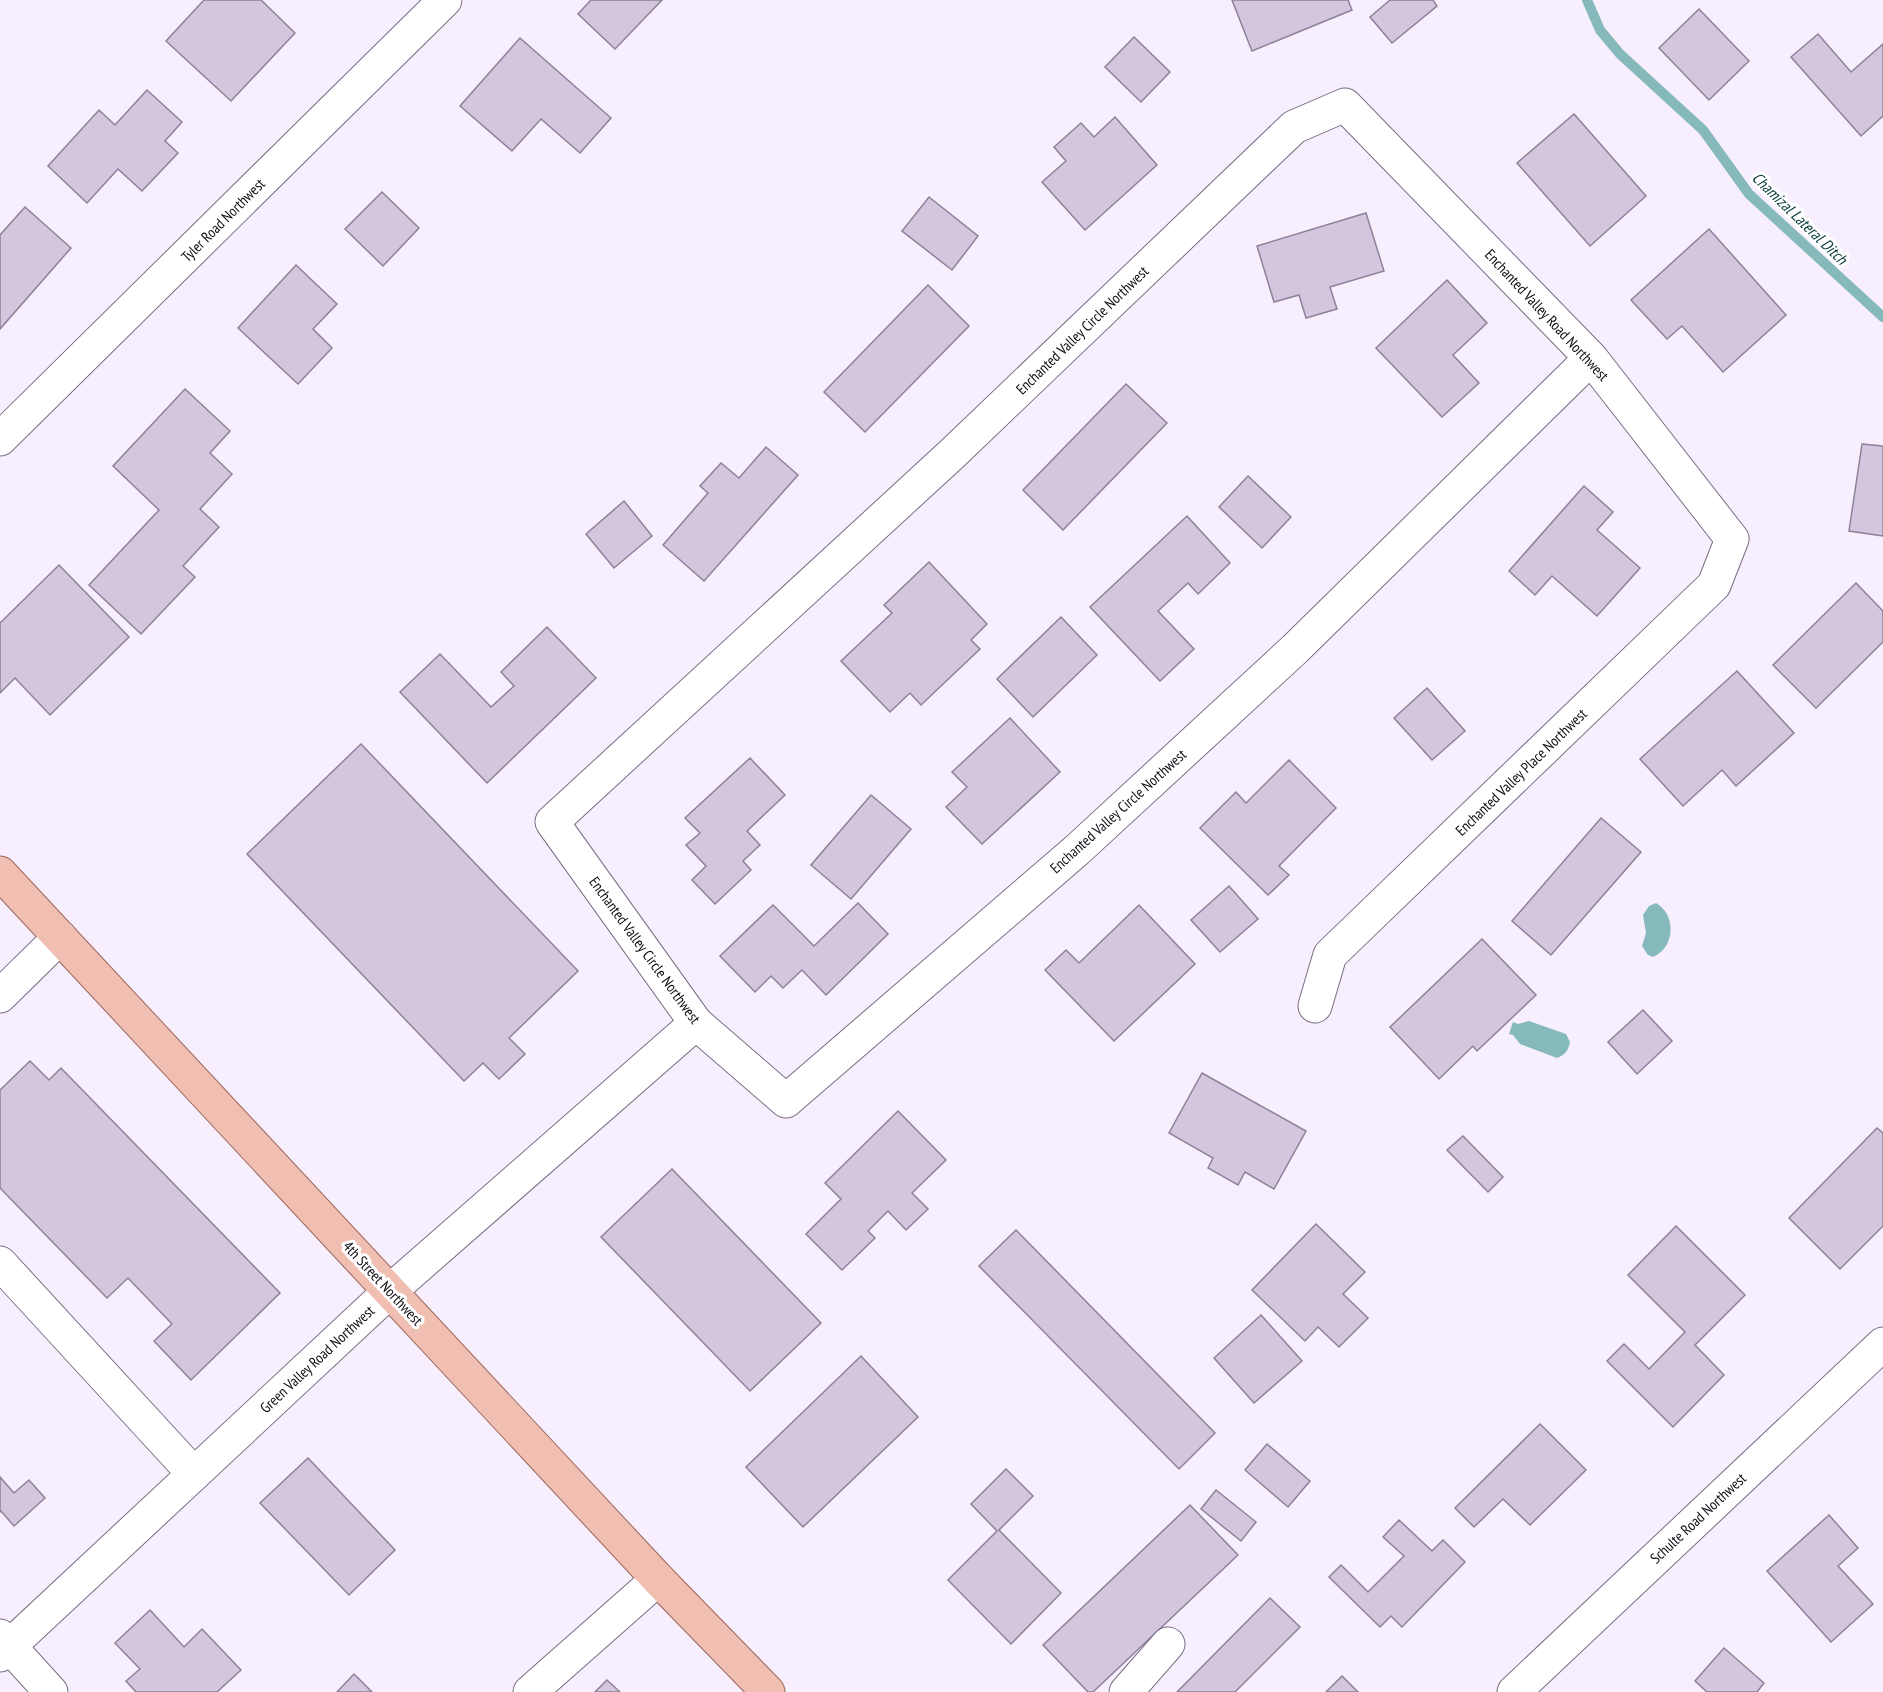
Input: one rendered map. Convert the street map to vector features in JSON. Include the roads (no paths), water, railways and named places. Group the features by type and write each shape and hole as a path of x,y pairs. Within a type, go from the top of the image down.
{"main road":[{"name":"4th Street Northwest","path":"0,873 658,1579 768,1692"}],"street":[{"name":"Tyler Road Northwest","path":"0,439 445,0"},
{"name":"Enchanted Valley Road Northwest","path":"1345,105 1591,358 1732,539"},
{"name":"Enchanted Valley Circle Northwest","path":"1345,105 1293,127 952,454 552,822 696,1023 786,1101 1077,850 1295,649 1591,358"},
{"name":"Enchanted Valley Place Northwest","path":"1315,1006 1330,955 1714,585 1732,539"},
{"path":"0,996 60,938"},
{"name":"Green Valley Road Northwest","path":"3,1646 194,1474 390,1291 696,1023"},
{"path":"0,1263 194,1474"},
{"name":"Schulte Road Northwest","path":"1514,1692 1883,1344"},
{"path":"530,1692 658,1579"},
{"path":"1126,1692 1167,1644"},
{"path":"3,1646 51,1692"}],"waterway":[{"name":"Chamizal Lateral Ditch","path":"1587,0 1600,30 1620,54 1703,130 1749,194 1883,317"}]}
